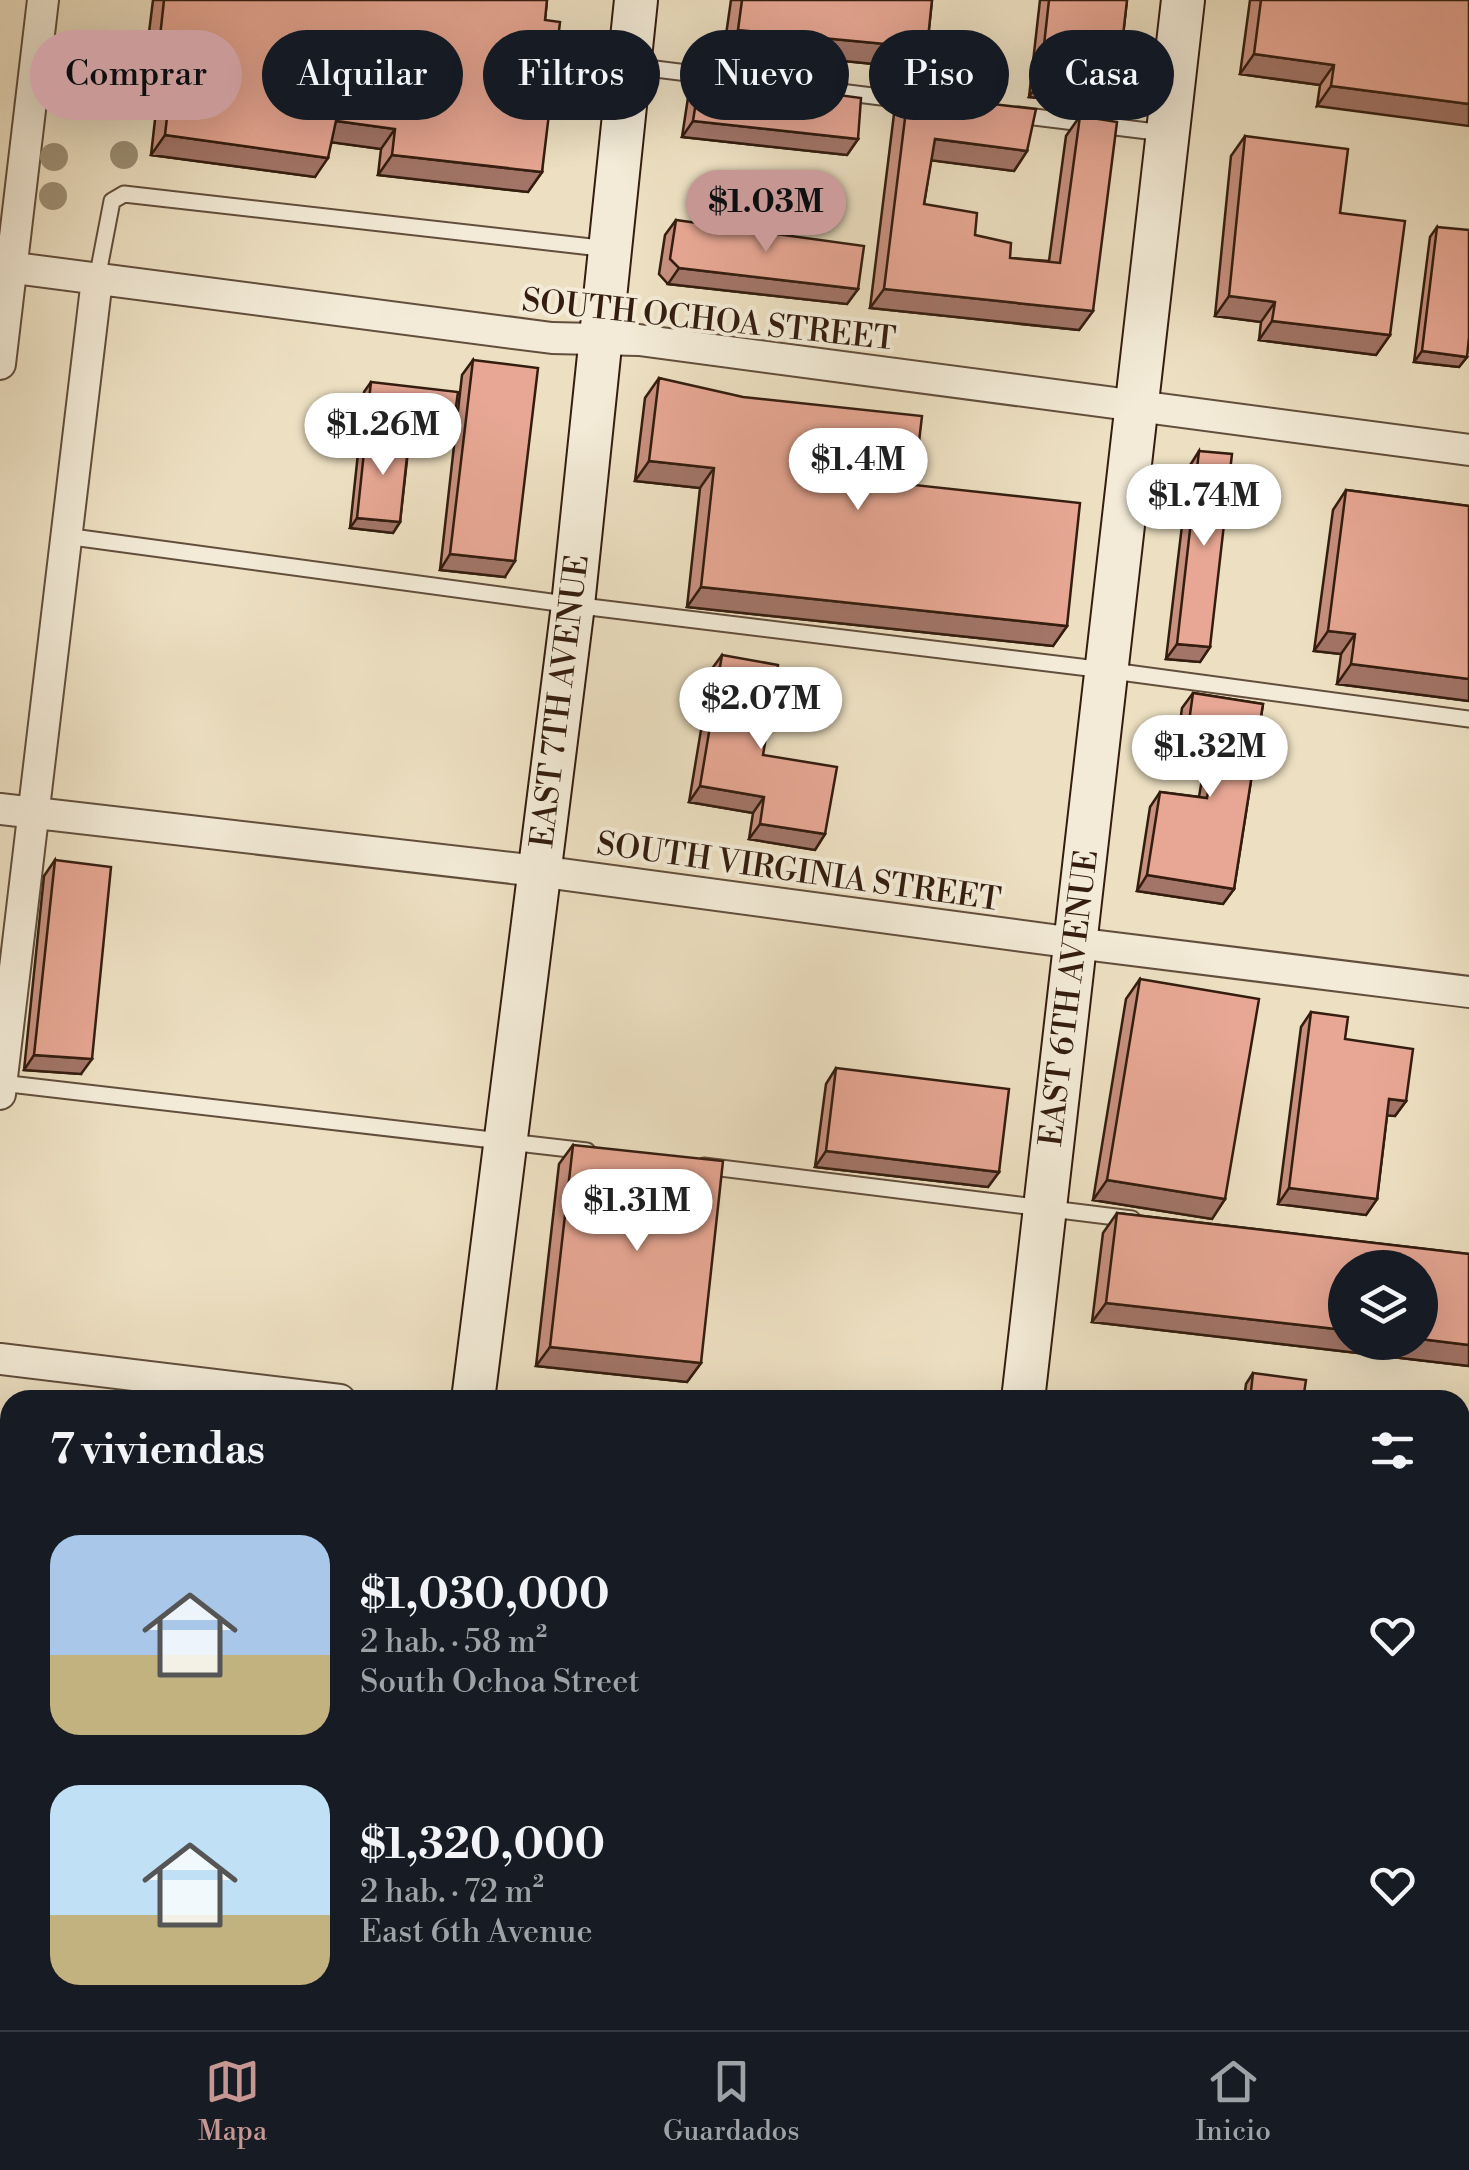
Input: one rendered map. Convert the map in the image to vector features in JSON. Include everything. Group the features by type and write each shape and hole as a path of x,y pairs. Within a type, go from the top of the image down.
{"street":[{"path":"0,364 5,266 43,0"},
{"name":"EAST 7TH AVENUE","path":"633,30 636,0"},
{"name":"EAST 6TH AVENUE","path":"1023,1390 1183,0"},
{"name":"EAST 7TH AVENUE","path":"473,1390 573,605 623,120"},
{"name":"SOUTH OCHOA STREET","path":"5,266 552,338 640,340 1469,450"},
{"path":"0,1094 97,279"},
{"name":"SOUTH VIRGINIA STREET","path":"0,809 538,870 1469,992"},
{"path":"0,1359 257,1390"}],"lane":[{"path":"660,70 869,96"},
{"path":"1009,113 1168,134"},
{"path":"97,279 112,201 124,194 609,249"},
{"path":"65,536 1469,719"},
{"path":"1,1083 600,1153"},
{"path":"678,1163 1140,1220"}],"building":[{"path":"164,0 547,0 545,20 560,22 559,30 483,30 483,120 548,120 542,172 392,155 395,129 336,121 328,158 165,135 167,120 242,120 242,30 161,30"},
{"path":"742,0 932,0 929,30 869,30 869,42 849,41 849,30 738,30"},
{"path":"1049,0 1127,0 1124,30 1046,30"},
{"path":"1261,0 1469,0 1469,104 1331,86 1334,65 1254,54"},
{"path":"849,96 861,98 858,139 693,121 849,120"},
{"path":"1009,106 1029,108 1029,120 1034,120 1027,151 935,139 924,204 977,213 975,235 1011,243 1010,258 1060,263 1079,120 1117,122 1093,311 884,289 905,120 1009,120"},
{"path":"1245,136 1348,149 1340,213 1405,221 1390,335 1272,321 1275,302 1229,296"},
{"path":"676,220 864,246 858,289 679,268 670,259"},
{"path":"1437,227 1469,230 1467,357 1422,351"},
{"path":"473,360 538,368 515,561 450,554"},
{"path":"659,378 743,397 922,416 914,485 1080,503 1067,626 701,587 714,468 649,461"},
{"path":"371,382 458,392 452,436 366,425"},
{"path":"366,433 409,438 400,522 357,518"},
{"path":"1199,451 1232,454 1210,647 1177,644"},
{"path":"1346,490 1469,506 1469,679 1351,664 1355,634 1328,631"},
{"path":"722,655 778,665 763,755 837,767 825,834 760,824 764,797 700,786"},
{"path":"1193,693 1263,704 1234,889 1147,875 1160,792 1207,798 1217,734 1188,729"},
{"path":"55,860 111,867 92,1059 34,1055"},
{"path":"1140,979 1259,999 1225,1199 1107,1180"},
{"path":"1311,1012 1348,1017 1345,1039 1413,1049 1406,1101 1389,1099 1377,1199 1289,1188"},
{"path":"836,1068 1009,1089 999,1172 826,1151"},
{"path":"573,1145 723,1161 701,1363 550,1347"},
{"path":"1117,1213 1435,1250 1328,1250 1328,1328 1106,1303"},
{"path":"1438,1250 1469,1254 1469,1345 1438,1341"},
{"path":"1253,1373 1306,1380 1304,1390 1251,1390"}]}
